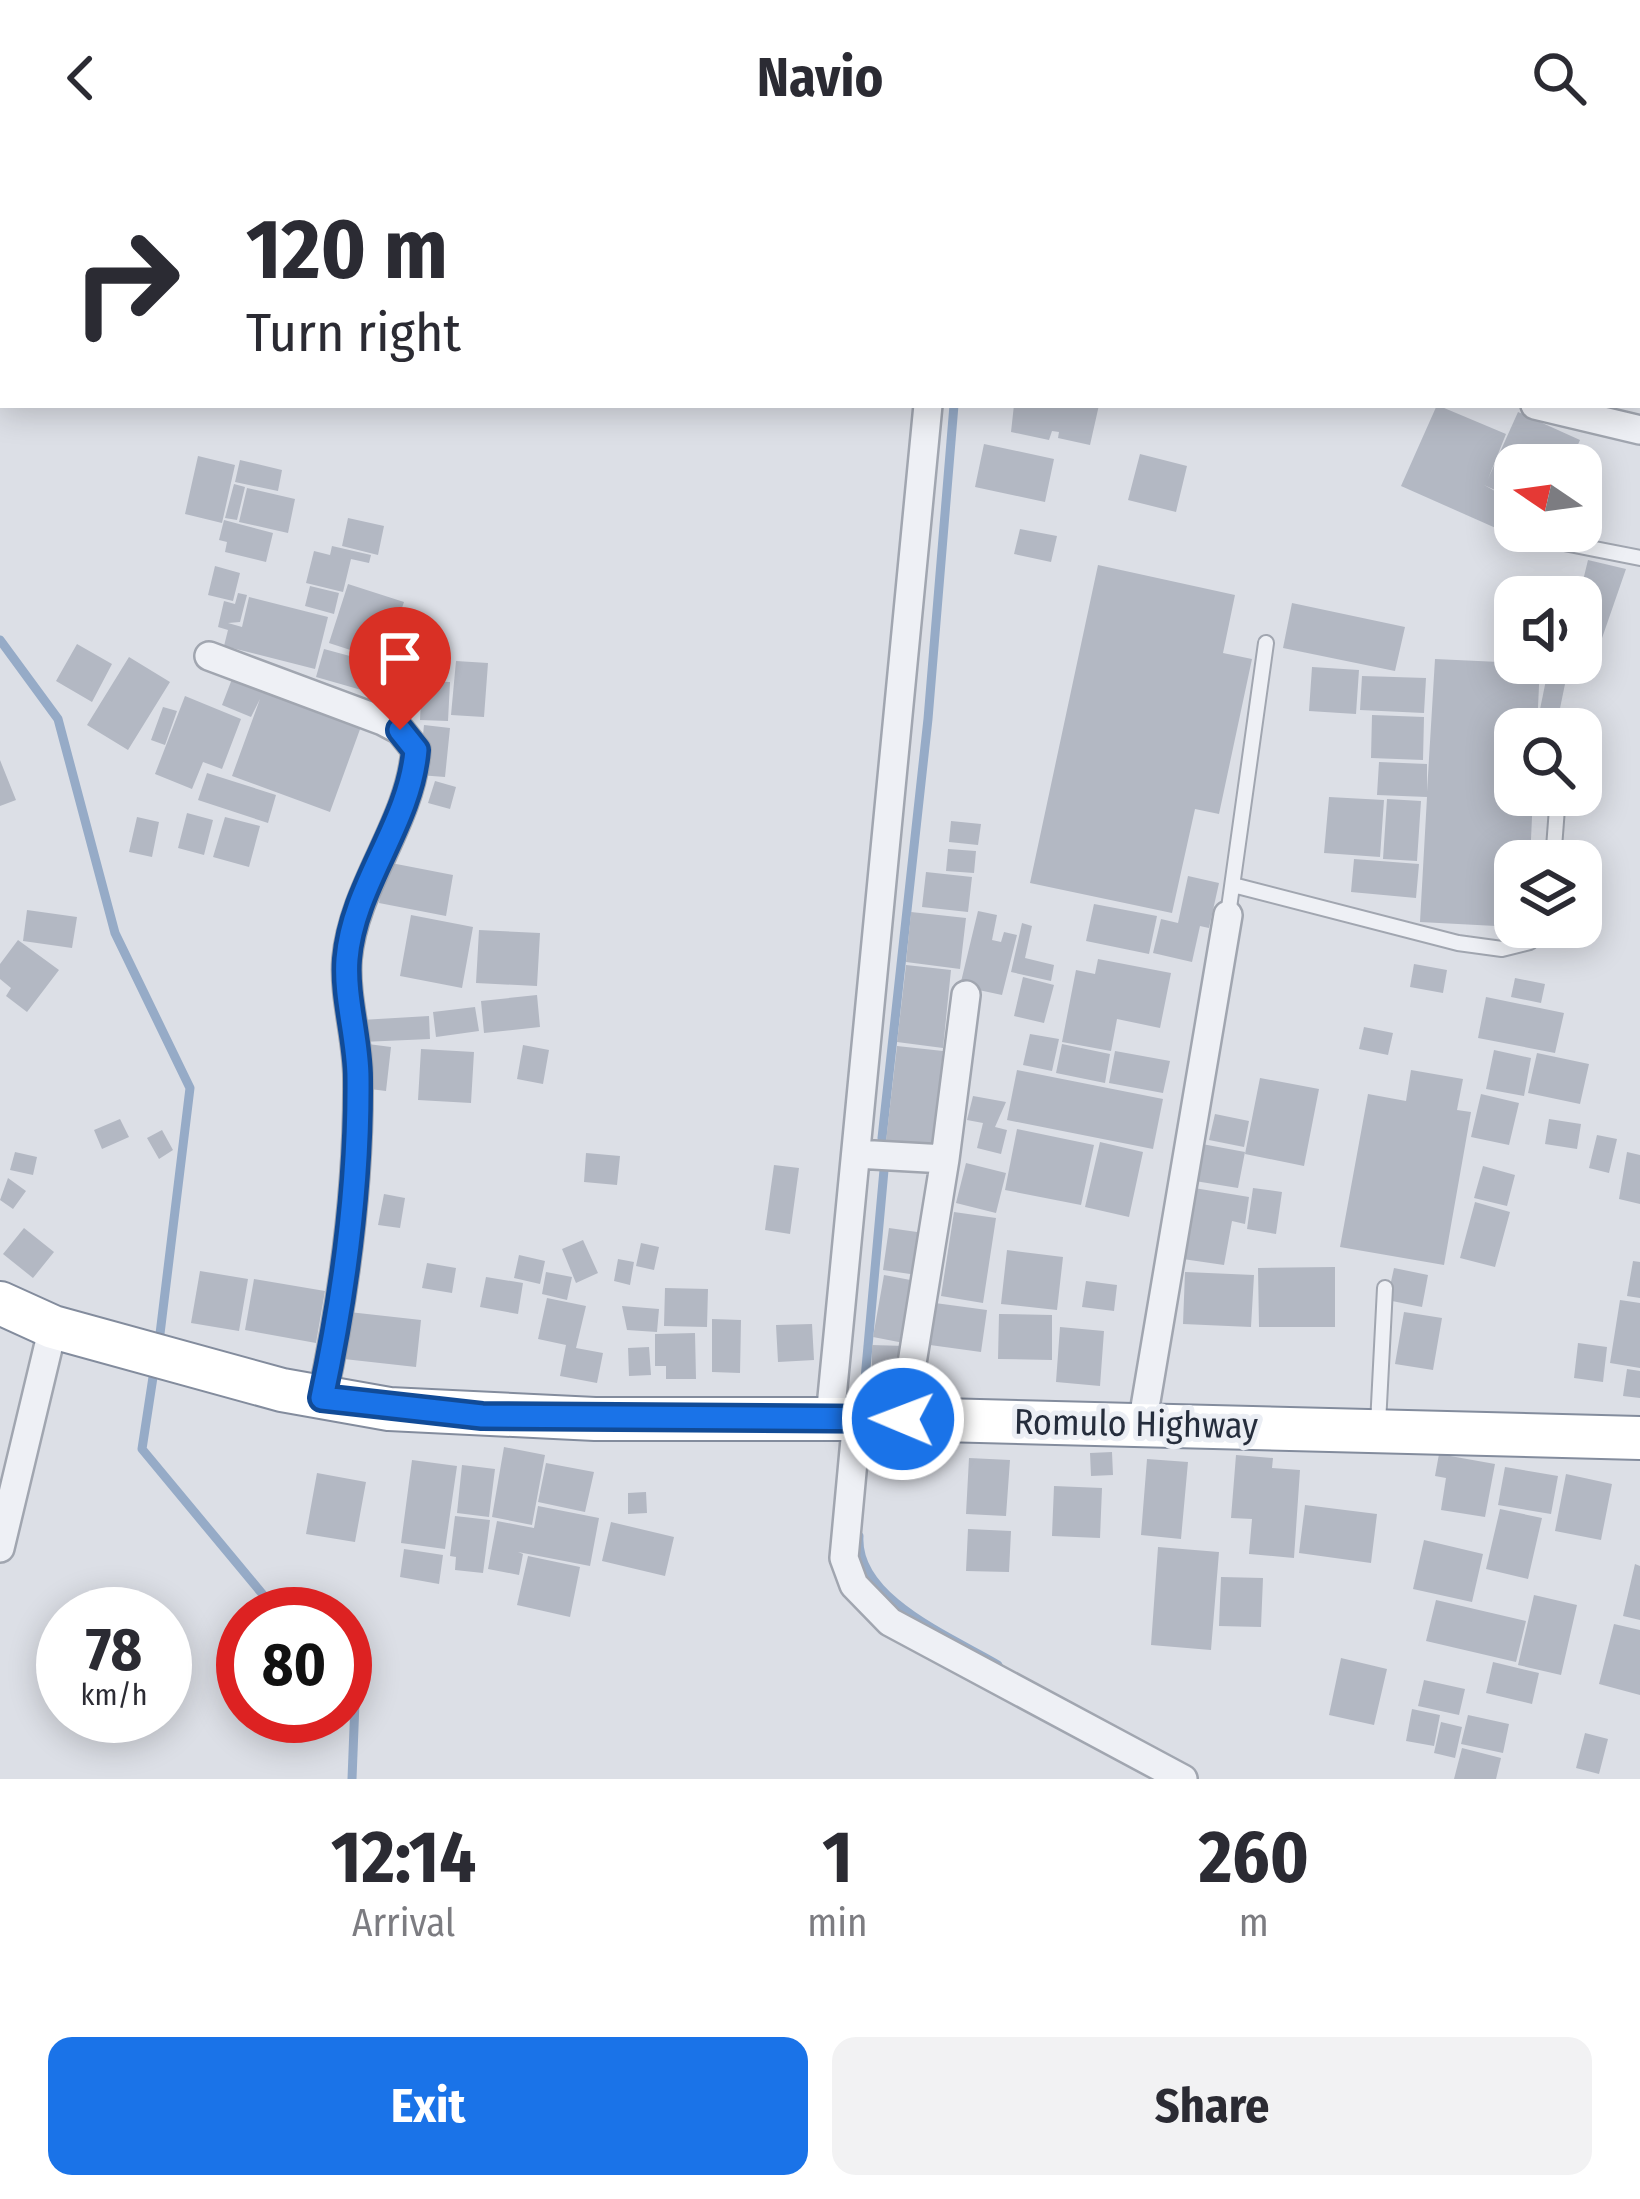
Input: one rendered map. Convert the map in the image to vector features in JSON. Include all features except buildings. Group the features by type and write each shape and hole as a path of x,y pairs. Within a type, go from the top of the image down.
{"highway":[{"name":"Romulo Highway","path":"0,1303 68,1331 322,1398 482,1416 903,1419 1640,1438"}],"street":[{"path":"928,408 856,1154 843,1418 844,1558 854,1585 890,1622 1183,1779"},
{"path":"1548,408 1640,430"},
{"path":"209,656 400,730 416,750 413,781 353,930 347,959 358,1075 356,1202 322,1398"},
{"path":"1142,1425 1228,915"},
{"path":"903,1419 966,995"},
{"path":"856,1154 945,1160"},
{"path":"0,1548 68,1331"}],"lane":[{"path":"1602,551 1640,559"},
{"path":"1228,915 1266,643"},
{"path":"1233,885 1458,943 1494,948"},
{"path":"1378,1430 1385,1288"}],"waterway":[{"path":"882,1138 928,719 954,408"},
{"path":"0,640 58,719 115,933 190,1088 159,1342"},
{"path":"865,1379 884,1170"},
{"path":"155,1364 142,1449 257,1587"},
{"path":"859,1536 862,1559 889,1597 933,1629 998,1665"},
{"path":"352,1779 353,1743"}],"route":[{"path":"400,730 416,750 413,781 353,930 347,959 356,1020 356,1202 322,1398 482,1416 903,1419"}]}
